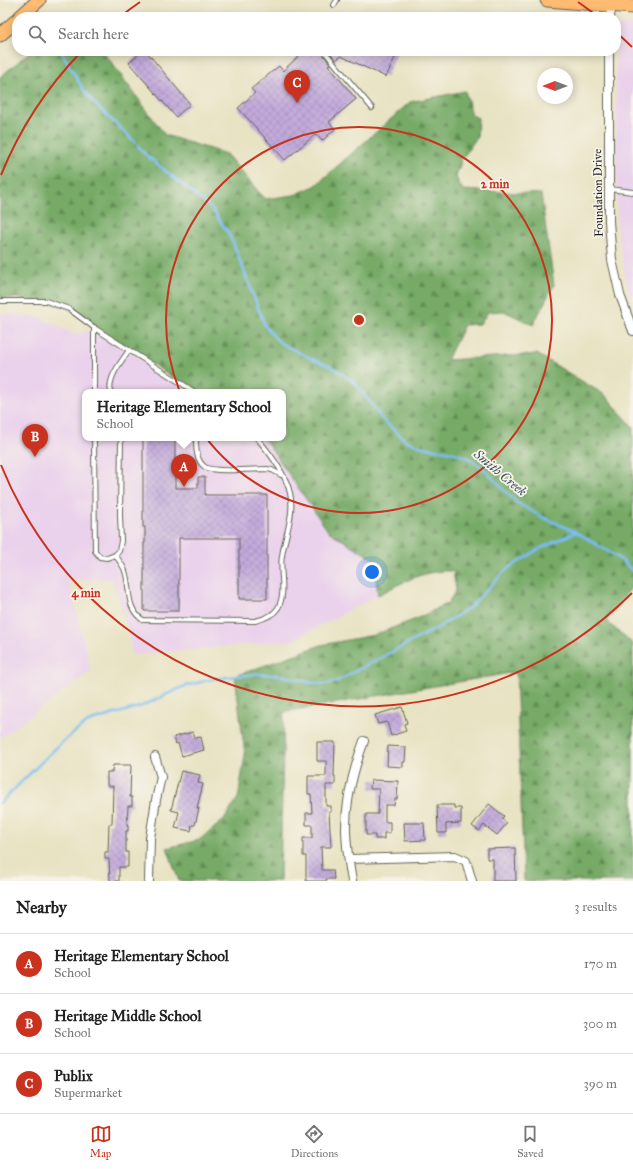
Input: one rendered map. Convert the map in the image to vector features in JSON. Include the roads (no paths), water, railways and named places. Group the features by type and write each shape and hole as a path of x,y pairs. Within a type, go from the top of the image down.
{"main road":[{"path":"26,12 39,0"},
{"path":"547,0 611,8 633,7"},
{"path":"0,35 12,24"}],"street":[{"name":"Foundation Drive","path":"609,56 609,221 612,260 620,295 633,331"},
{"path":"352,881 348,859 346,828 350,793 358,757 364,741"},
{"path":"150,881 150,838 161,777 155,757"},
{"path":"348,859 455,856 466,861 472,881"}],"lane":[{"path":"334,6 337,0"},
{"path":"328,56 372,108"},
{"path":"609,189 633,192"},
{"path":"0,301 46,301 69,309 190,389"},
{"path":"94,326 94,389"},
{"path":"110,389 113,377 129,350"},
{"path":"94,441 95,551 100,557 107,558 115,555 119,551 121,541 121,441"},
{"path":"196,441 197,451 200,461 204,467 210,469 232,470 267,469 272,470 283,477"},
{"path":"115,555 126,572 131,606 136,615 142,620 255,621 266,618 277,610 282,595 282,557 290,521 291,500 290,491 283,477 259,441"}],"waterway":[{"path":"36,8 37,12"},
{"name":"Smith Creek","path":"64,56 83,89 95,104 135,142 145,154 212,209 234,245 265,326 279,342 312,359 332,367 350,379 358,386 382,419 405,440 419,446 452,452 469,458 484,469 516,502 540,516 576,532 620,559 633,571"},
{"path":"0,803 61,743 88,722 142,706 185,686 213,679 255,674 280,675 313,683 324,684 335,682 441,626 470,607 507,569 539,549 576,532"}],"place":[{"name":"Publix","path":"297,103"},
{"name":"Heritage Middle School","path":"35,457"},
{"name":"Heritage Elementary School","path":"184,487"}]}
